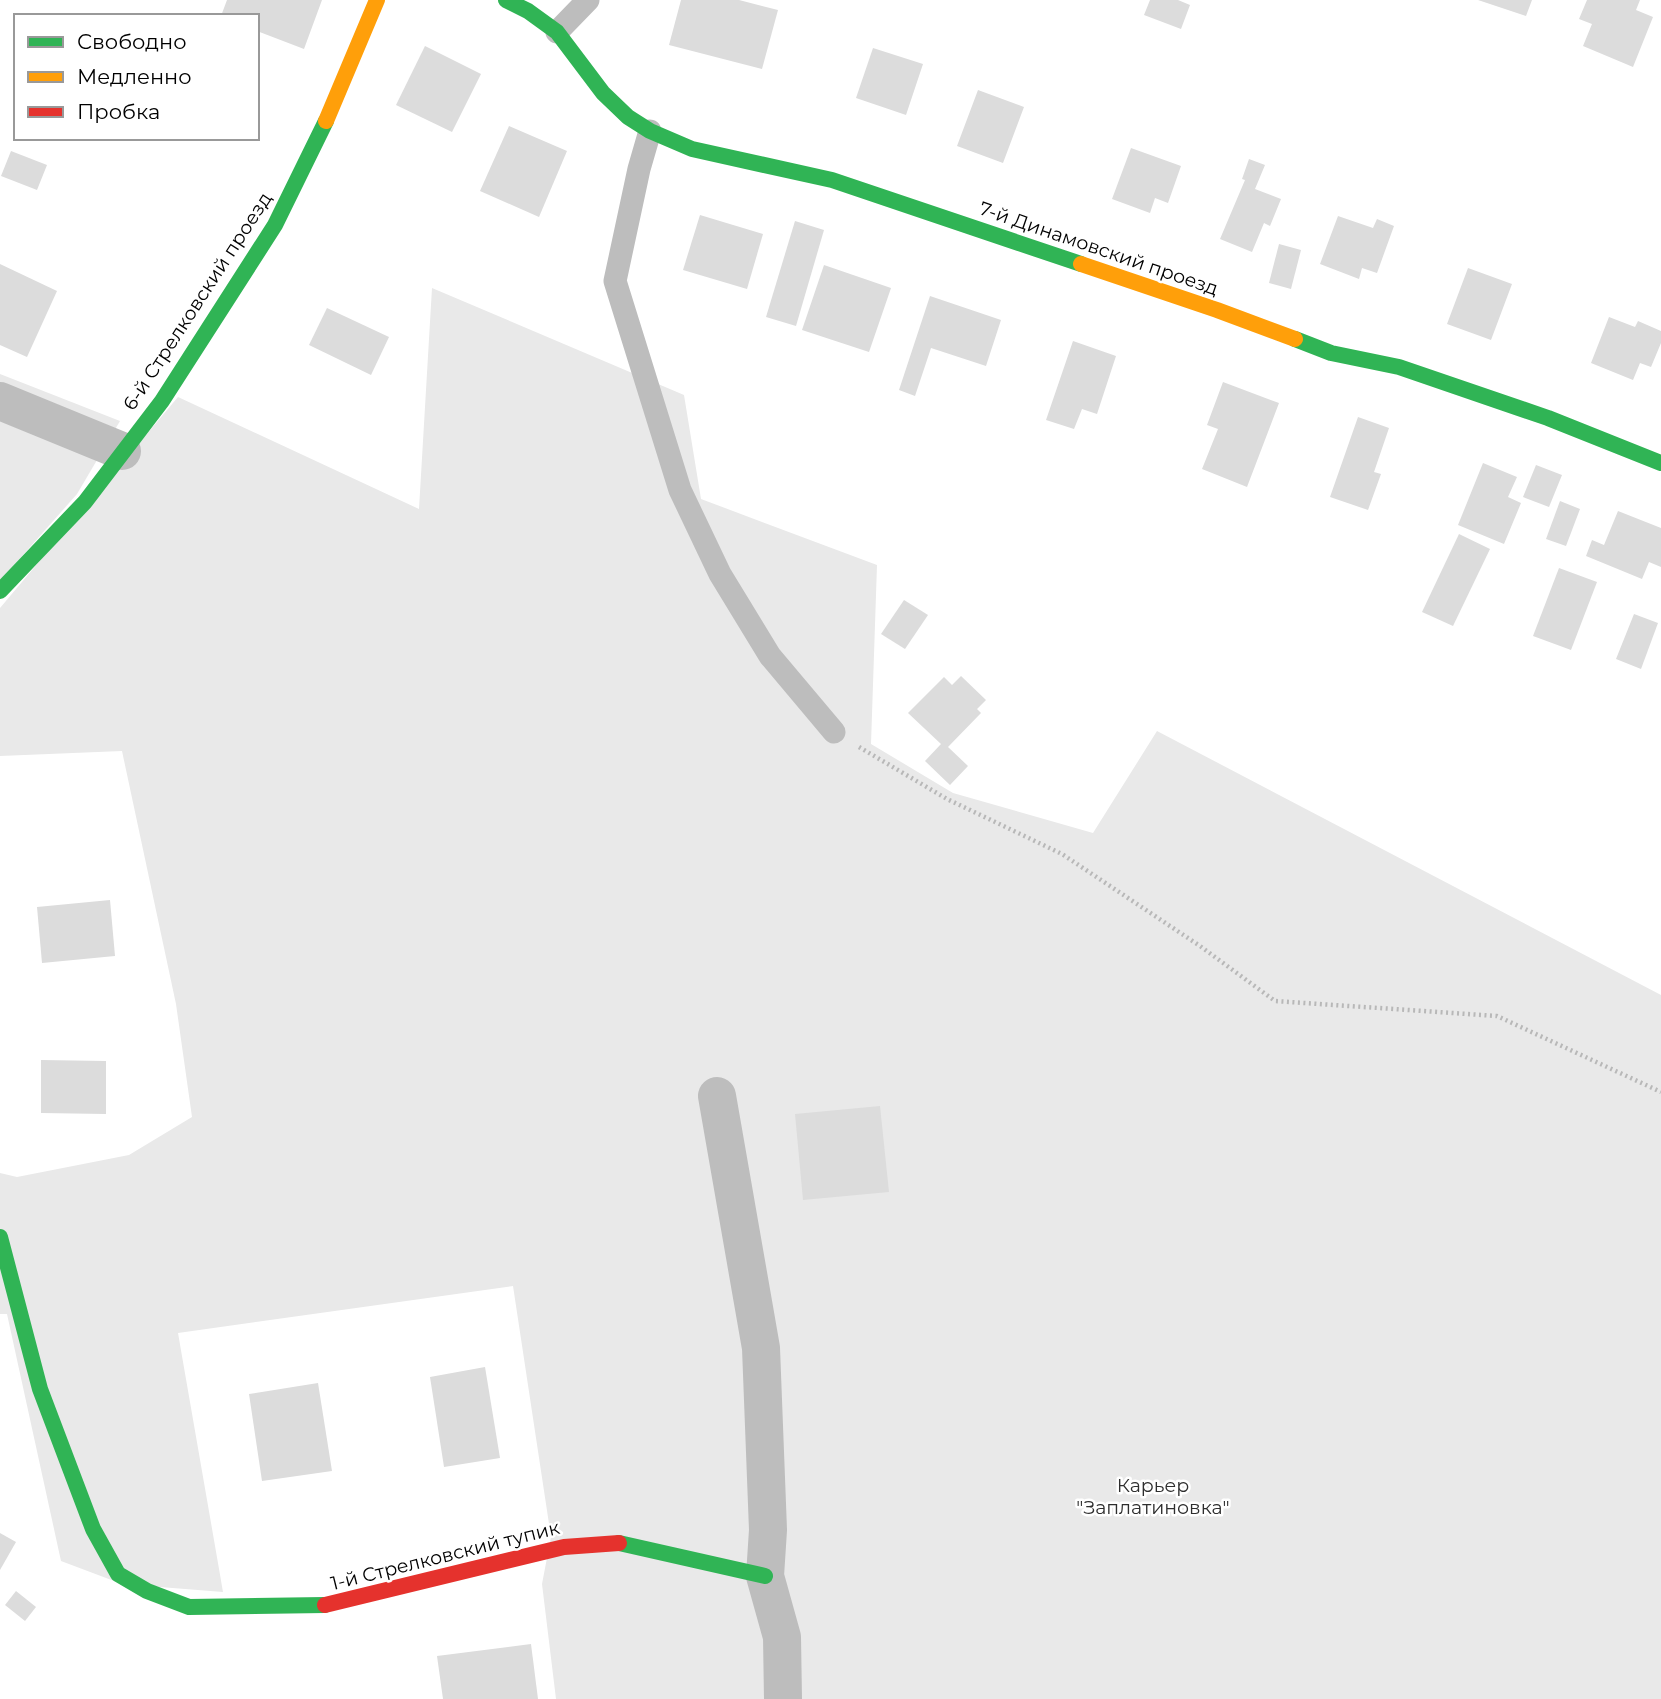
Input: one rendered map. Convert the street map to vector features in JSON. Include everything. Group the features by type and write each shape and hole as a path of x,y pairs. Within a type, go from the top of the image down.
{"street":[{"name":"6-й Стрелковский проезд","path":"0,591 85,502 162,401 275,225 335,102 377,0"},
{"name":"7-й Динамовский проезд","path":"506,0 528,11 557,32 603,93 628,117 650,131 692,149 832,180 1217,310 1331,353 1399,367 1548,418 1661,463"},
{"path":"0,401 122,451"},
{"path":"717,1096 761,1348 768,1530 765,1576 782,1637 783,1699"},
{"name":"1-й Стрелковский тупик","path":"0,1237 40,1389 93,1529 118,1574 147,1591 189,1607 329,1605 564,1547 615,1542 765,1576"}],"lane":[{"path":"557,32 589,0"},
{"path":"650,131 615,281 680,490 720,574 769,656 834,732"}],"path":[{"path":"834,732 947,799 1062,854 1275,1001 1497,1016 1661,1093"}],"green space":[{"name":"Карьер \"Заплатиновка\"","path":"432,288 684,395 701,499 877,565 871,744 953,793 1093,833 1157,731 1661,995 1661,1699 556,1699 542,1584 551,1537 513,1286 178,1333 223,1592 122,1584 61,1561 7,1314 0,1314 0,1173 17,1177 129,1155 192,1117 176,1004 122,751 0,756 0,608 178,397 419,509"},
{"path":"0,374 120,421 77,494 0,581"}],"building":[{"path":"227,0 322,0 304,49 259,32 259,14 222,14"},
{"path":"681,0 739,0 778,10 762,69 669,45"},
{"path":"1150,0 1178,0 1190,5 1181,29 1144,15"},
{"path":"1478,0 1532,0 1526,16"},
{"path":"1587,0 1640,0 1636,10 1653,17 1633,67 1583,46 1592,24 1579,19"},
{"path":"425,46 481,74 452,132 396,105"},
{"path":"873,48 923,64 906,115 856,98"},
{"path":"978,90 1024,107 1003,163 957,146"},
{"path":"509,126 567,151 539,217 480,191"},
{"path":"1131,148 1181,166 1168,203 1155,198 1150,213 1112,199"},
{"path":"11,151 47,165 37,190 1,176"},
{"path":"1249,159 1265,165 1255,189 1281,199 1270,226 1264,223 1252,252 1220,239 1245,180 1242,179"},
{"path":"700,215 763,234 747,289 683,270"},
{"path":"1338,216 1373,228 1377,219 1394,226 1377,273 1362,268 1359,279 1320,264"},
{"path":"795,221 824,230 796,326 766,317"},
{"path":"1279,244 1301,250 1291,289 1269,283"},
{"path":"0,264 57,291 27,357 0,345"},
{"path":"824,265 891,288 869,352 802,330"},
{"path":"1468,268 1512,284 1491,340 1447,324"},
{"path":"930,296 1001,320 986,366 931,348 915,396 899,390"},
{"path":"327,308 389,337 371,375 309,345"},
{"path":"1609,317 1635,327 1638,321 1661,331 1661,343 1651,367 1640,363 1633,380 1591,363"},
{"path":"1073,341 1116,356 1097,414 1082,409 1074,429 1046,420"},
{"path":"1223,382 1279,403 1247,487 1202,469 1218,429 1207,425"},
{"path":"1358,417 1389,428 1374,472 1381,474 1368,510 1330,497"},
{"path":"1483,463 1517,477 1508,497 1521,503 1504,544 1458,525"},
{"path":"1536,465 1562,475 1549,507 1523,497"},
{"path":"1560,501 1580,509 1566,546 1546,539"},
{"path":"1618,511 1661,528 1661,567 1649,562 1642,579 1586,556 1592,540 1604,545"},
{"path":"1459,534 1490,549 1453,626 1422,612"},
{"path":"1559,568 1597,582 1571,650 1533,636"},
{"path":"904,600 928,615 905,649 881,634"},
{"path":"1634,614 1658,623 1641,669 1616,659"},
{"path":"961,676 986,700 977,709 981,713 948,747 968,766 950,785 925,761 941,744 908,713 944,677 952,685"},
{"path":"110,900 115,956 42,963 37,907"},
{"path":"41,1060 106,1061 106,1114 41,1113"},
{"path":"880,1106 889,1192 803,1200 795,1114"},
{"path":"485,1367 500,1458 444,1467 430,1377"},
{"path":"318,1383 332,1471 262,1481 249,1394"},
{"path":"0,1533 16,1542 0,1570"},
{"path":"16,1591 36,1607 25,1621 5,1605"},
{"path":"531,1644 538,1699 443,1699 437,1656"}],"traffic: fast":[{"path":"506,0 528,11 557,32 603,93 628,117 650,131 692,149 832,180 1081,264"},
{"path":"0,591 85,502 162,401 275,225 326,121"},
{"path":"1295,339 1331,353 1399,367 1548,418 1661,463"},
{"path":"0,1237 40,1389 93,1529 118,1574 147,1591 189,1607 325,1605"},
{"path":"619,1543 765,1576"}],"traffic: slow":[{"path":"326,121 377,0"},
{"path":"1081,264 1295,339"}],"traffic: jam":[{"path":"325,1605 564,1547 619,1543"}]}
